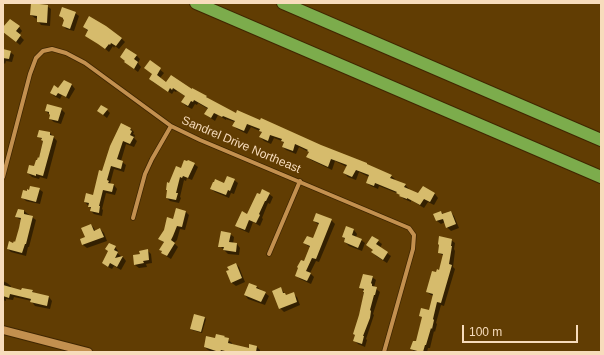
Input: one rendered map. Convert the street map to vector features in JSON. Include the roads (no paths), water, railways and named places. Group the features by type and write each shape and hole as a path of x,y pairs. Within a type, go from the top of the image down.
{"highway":[{"path":"196,3 601,177"},
{"path":"283,3 601,140"}],"main road":[{"path":"3,330 88,352"}],"street":[{"name":"Sandrel Drive Northeast","path":"3,177 30,74 36,58 43,50 52,49 66,52 85,63 171,126 200,140 409,228 414,234 413,249 384,352"},
{"path":"133,218 145,174 171,126"},
{"path":"269,254 300,182"}]}
